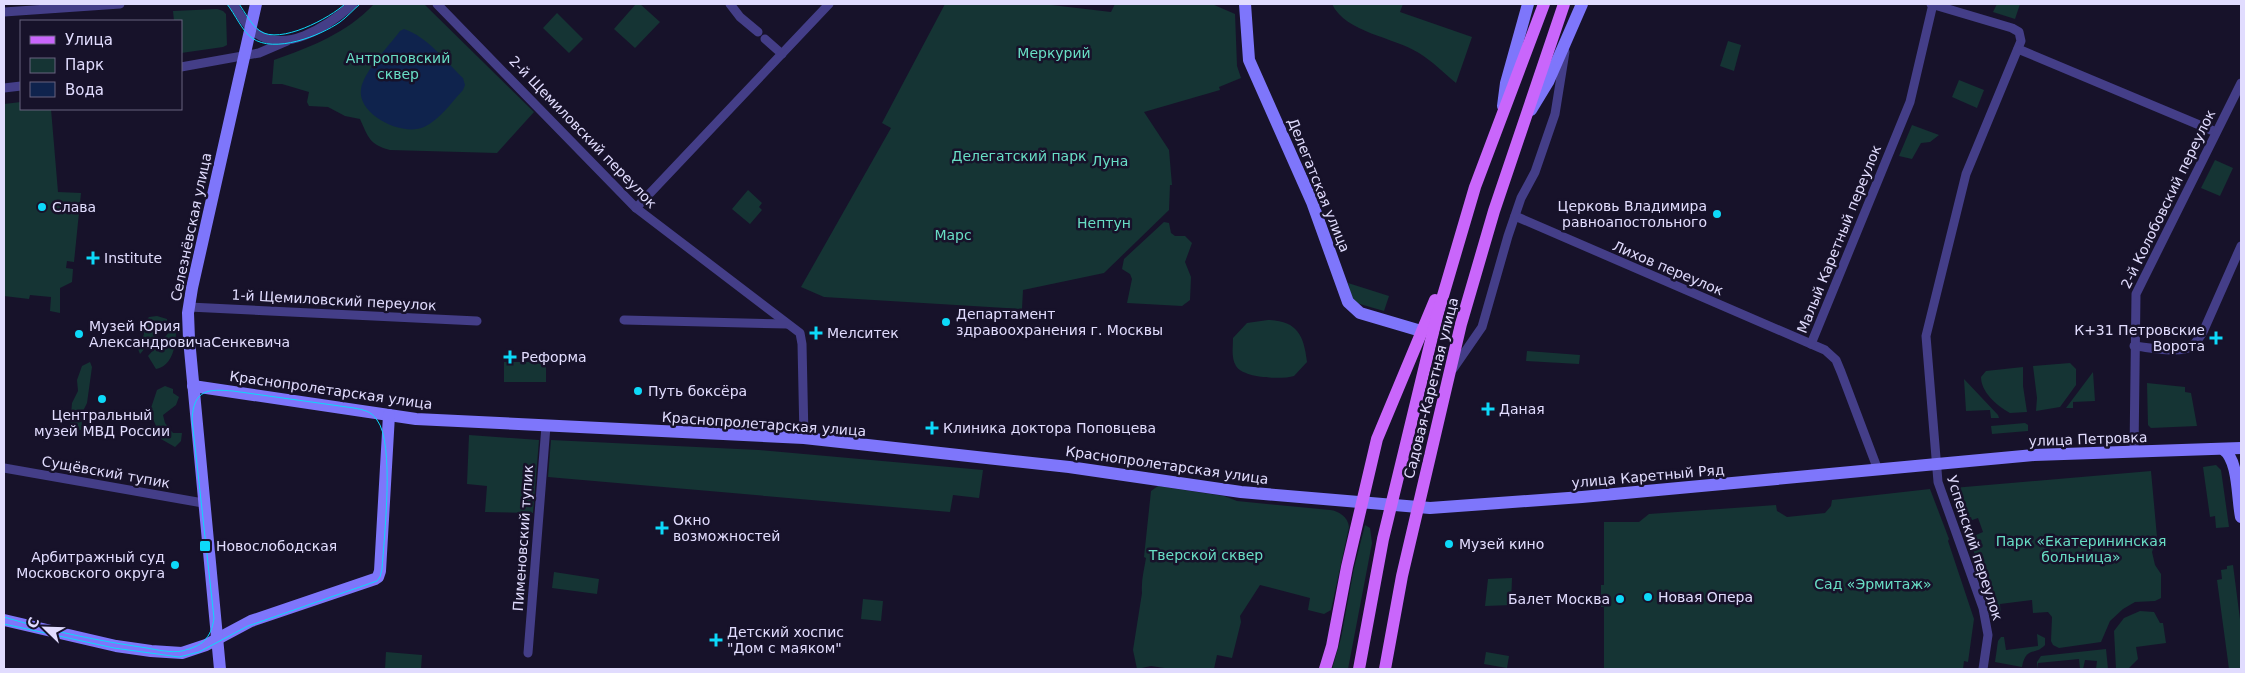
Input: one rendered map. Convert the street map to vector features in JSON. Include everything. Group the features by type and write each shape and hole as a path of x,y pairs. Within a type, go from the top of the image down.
{"main road":[{"name":"Селезнёвская улица","path":"220,669 193,386 189,339 189,307 256,4"},
{"name":"Делегатская улица","path":"1246,4 1248,53 1253,69 1312,202 1351,307 1360,313 1421,331"},
{"path":"1503,111 1506,82 1528,4"},
{"name":"Садовая-Каретная улица","path":"1359,669 1390,506 1434,324 1475,188 1544,4"},
{"name":"Садовая-Каретная улица","path":"1385,669 1417,507 1477,265 1564,4"},
{"path":"1526,118 1548,82 1582,4"},
{"name":"Садовая-Каретная улица","path":"1324,669 1332,646 1362,503 1379,434 1455,254"},
{"name":"Краснопролетарская улица","path":"193,386 389,415 546,426 804,438 1069,467 1241,492 1362,503"},
{"path":"4,620 116,646 171,654 188,651 216,640 242,625 378,577 389,415"},
{"name":"улица Петровка","path":"1936,465 2034,455 2241,448"},
{"path":"2224,449 2229,453 2234,465 2241,517"},
{"name":"улица Каретный Ряд","path":"1362,503 1440,508 1936,465"}],"street":[{"path":"4,12 120,4"},
{"path":"233,4 251,28 266,38 288,41"},
{"path":"182,66 259,53 303,36 332,21 353,4"},
{"name":"2-й Щемиловский переулок","path":"437,4 636,208 799,332 802,338 804,438"},
{"path":"730,4 740,17 758,32"},
{"path":"636,208 829,4"},
{"path":"1932,4 2016,29 2020,36 2018,49 2216,132"},
{"name":"Малый Каретный переулок","path":"1878,470 1836,360 1825,350 1811,344 1910,102 1932,4"},
{"path":"1447,380 1462,354 1482,327 1515,216 1524,190 1535,172 1554,114 1569,34"},
{"path":"765,39 782,54"},
{"name":"Успенский переулок","path":"1983,669 1988,635 1985,618 1978,590 1943,499 1936,465 1926,344 1927,328 1966,174 2018,49"},
{"name":"2-й Колобовский переулок","path":"2134,451 2134,305 2140,284 2241,83"},
{"path":"4,88 20,86"},
{"name":"Лихов переулок","path":"1515,216 1811,344"},
{"path":"2134,346 2178,350 2186,349 2196,343 2207,324 2241,246"},
{"name":"1-й Щемиловский переулок","path":"189,307 477,321"},
{"path":"624,320 788,324"},
{"name":"Пименовский тупик","path":"528,652 546,426"},
{"name":"Сущёвский тупик","path":"4,468 204,503"}],"green space":[{"name":"Антроповский сквер","path":"374,4 424,4 534,112 497,153 390,150 383,148 370,139 360,119 345,116 328,107 309,106 307,102 309,92 282,84 272,84 274,60 328,38 352,23"},
{"path":"636,4 640,4 660,22 635,48 614,29"},
{"name":"Делегатский парк","path":"945,4 1043,4 1111,12 1115,4 1212,4 1235,14 1237,66 1241,78 1219,87 1220,90 1144,112 1169,150 1172,185 1170,185 1169,210 1104,273 1023,290 1022,309 824,297 801,287 891,128 882,123"},
{"path":"1332,4 1403,4 1400,12 1472,37 1456,83 1433,63 1409,47 1348,22"},
{"path":"1997,4 2020,4 2015,19 1993,12"},
{"path":"217,9 223,11 226,14 227,45 182,53 182,20 174,20 173,11"},
{"path":"557,13 583,39 569,53 543,28"},
{"path":"1728,41 1741,45 1734,71 1720,66"},
{"path":"1959,80 1984,90 1977,108 1952,97"},
{"name":"Слава","path":"20,102 20,110 51,110 58,192 81,193 74,262 67,261 66,268 73,269 72,282 60,288 60,313 50,311 51,297 30,295 29,299 4,296 4,104"},
{"path":"1912,125 1939,135 1930,142 1921,143 1912,159 1899,156"},
{"path":"2215,160 2233,168 2220,196 2201,188"},
{"path":"748,190 762,203 759,207 762,210 750,224 732,209"},
{"path":"1164,222 1169,223 1171,233 1175,236 1185,236 1192,243 1185,262 1191,277 1190,300 1182,306 1127,303 1132,279 1130,274 1122,269 1124,259"},
{"path":"1348,283 1389,296 1384,311 1353,302"},
{"path":"157,316 167,319 167,322 140,354 138,349 144,334 142,326 149,317"},
{"path":"1268,320 1286,323 1297,331 1301,337 1307,362 1294,376 1263,377 1246,373 1240,370 1234,363 1233,338 1247,323"},
{"path":"172,329 176,330 170,359 162,367 156,369 148,356"},
{"path":"1527,351 1580,355 1579,364 1526,361"},
{"path":"90,362 92,367 87,403 81,415 81,430 72,429 70,426 72,403 78,391 77,380 82,366"},
{"path":"504,362 546,362 546,382 504,382"},
{"path":"2070,363 2076,369 2076,385 2060,407 2036,411 2037,398 2033,366"},
{"path":"2023,367 2023,386 2027,412 2010,413 1991,398 1984,388 1981,377 1986,371"},
{"path":"2093,372 2095,401 2073,402 2073,408 2066,408"},
{"path":"1964,379 1999,418 1991,418 1990,410 1966,411"},
{"path":"2147,383 2185,387 2185,392 2191,393 2197,426 2151,428 2148,425"},
{"path":"165,386 173,389 173,393 179,397 176,405 163,415 165,423 173,433 182,433 181,441 175,447 161,439 150,411 157,390"},
{"path":"2025,423 2028,425 2028,431 1992,434 1991,426"},
{"path":"469,435 539,440 533,513 485,512 487,486 467,484"},
{"path":"551,440 759,450 983,470 979,498 953,495 950,512 548,477"},
{"path":"2216,465 2221,470 2229,527 2216,528 2215,516 2210,517 2203,467"},
{"name":"Парк «Екатерининская больница»","path":"2151,471 2157,537 2152,552 2155,565 2161,574 2161,598 2155,601 2135,602 2123,609 2110,621 2101,642 2059,648 2053,645 2051,641 2052,617 2048,612 2033,613 2032,600 2000,604 2001,617 1996,615 1969,538 1983,532 1978,518 1972,520 1971,517 1963,520 1953,488"},
{"name":"Тверской сквер","path":"1158,486 1224,496 1237,501 1330,510 1343,515 1349,527 1331,610 1324,614 1308,610 1310,598 1260,585 1240,616 1241,622 1232,658 1217,655 1214,669 1171,669 1151,666 1137,669 1133,650 1146,558 1144,557 1151,491"},
{"name":"Сад «Эрмитаж»","path":"1930,489 1949,539 1948,541 1974,619 1968,662 1964,661 1963,669 1604,669 1604,607 1601,607 1601,585 1604,585 1604,522 1639,522 1649,514 1776,505 1777,511 1787,517 1825,513 1831,506 1832,500"},
{"path":"1365,525 1370,528 1372,543 1348,669 1332,669 1341,638 1354,568"},
{"path":"2233,565 2241,627 2241,669 2229,669 2217,580 2222,579 2221,570"},
{"path":"554,572 599,579 597,594 552,588"},
{"path":"1512,578 1511,605 1485,606 1488,579"},
{"path":"863,599 883,601 881,621 861,619"},
{"path":"2140,611 2154,612 2160,623 2163,623 2166,643 2136,647 2138,659 2128,669 2116,669 2114,631 2124,618"},
{"path":"2037,634 2045,638 2045,645 2028,654 2022,667 1995,662 1998,641 2001,637 2004,637 2006,650 2038,646"},
{"path":"2106,649 2108,669 2096,669 2097,661 2085,660 2083,669 2080,669 2079,659 2038,663 2037,669 2037,662 2041,656"},
{"path":"386,652 422,655 421,669 385,669"},
{"path":"1486,652 1509,656 1507,668 1484,664"}],"water":[{"path":"404,29 421,38 436,50 463,78 465,85 463,90 430,124 415,129 405,129 383,122 366,107 362,99 361,89 367,74 400,31"}],"tram line":[{"path":"227,4 248,35 261,42 272,44 284,44 321,33 340,22 360,4"},
{"path":"239,4 251,22 260,31 280,35 317,22 345,4"},
{"path":"4,617 75,635 160,650 178,652 195,647 208,636 214,618 192,419 193,409 199,396 216,390 233,391 364,410 377,420 386,449 387,469 382,569 377,581 248,626 199,652 179,657 114,648 4,624"}],"place":[{"name":"Слава","path":"42,207"},
{"name":"Церковь Владимира равноапостольного","path":"1717,214"},
{"name":"Institute","path":"93,258"},
{"name":"Департамент здравоохранения г. Москвы","path":"946,322"},
{"name":"Мелситек","path":"816,333"},
{"name":"Музей Юрия АлександровичаСенкевича","path":"79,334"},
{"name":"К+31 Петровские Ворота","path":"2216,338"},
{"name":"Реформа","path":"510,357"},
{"name":"Путь боксёра","path":"638,391"},
{"name":"Центральный музей МВД России","path":"102,399"},
{"name":"Даная","path":"1488,409"},
{"name":"Клиника доктора Поповцева","path":"932,428"},
{"name":"Окно возможностей","path":"662,528"},
{"name":"Музей кино","path":"1449,544"},
{"name":"Новослободская","path":"205,546"},
{"name":"Арбитражный суд Московского округа","path":"175,565"},
{"name":"Новая Опера","path":"1648,597"},
{"name":"Балет Москва","path":"1620,599"},
{"name":"Детский хоспис \"Дом с маяком\"","path":"716,640"}],"park label":[{"name":"Меркурий","path":"1054,53"},
{"name":"Луна","path":"1110,161"},
{"name":"Нептун","path":"1104,223"},
{"name":"Марс","path":"953,235"}]}
